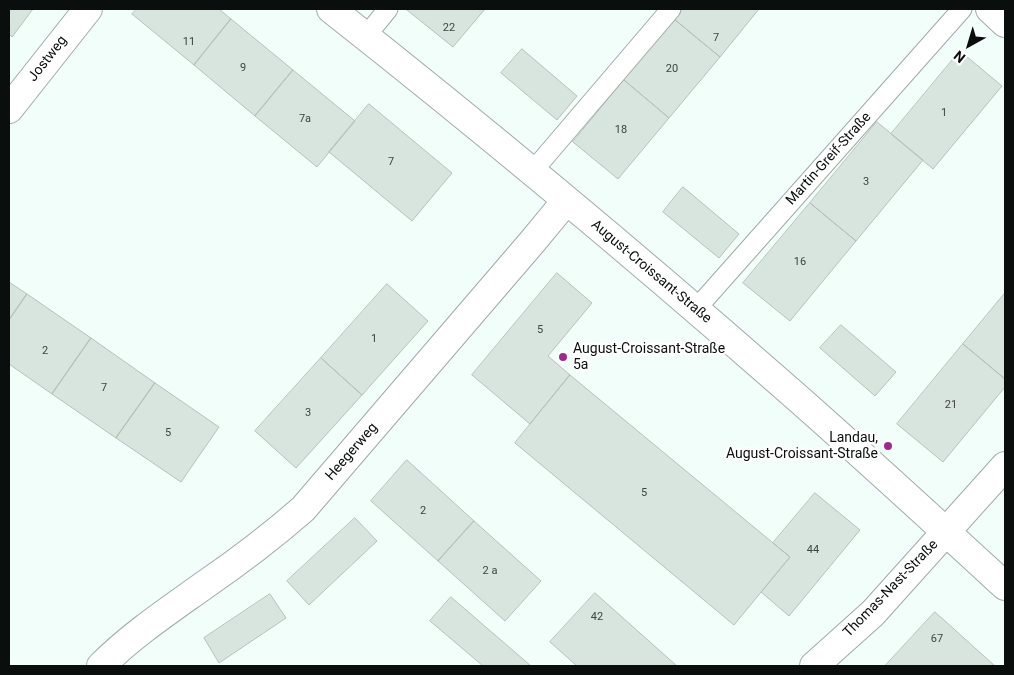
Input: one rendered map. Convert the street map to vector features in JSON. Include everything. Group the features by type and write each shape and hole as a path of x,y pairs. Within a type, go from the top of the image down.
{"street":[{"name":"Jostweg","path":"9,109 88,9"},
{"name":"August-Croissant-Straße","path":"331,9 532,172 778,380 1005,586"},
{"path":"990,9 1005,23"},
{"name":"Heegerweg","path":"101,666 145,628 240,560 302,509 566,201"},
{"name":"Thomas-Nast-Straße","path":"814,666 873,613 1005,466"}],"lane":[{"path":"366,36 388,9"},
{"path":"532,172 671,9"},
{"name":"Martin-Greif-Straße","path":"696,310 962,9"}],"building":[{"path":"9,9 33,9 12,37 9,34"},
{"path":"137,9 219,9 231,19 194,65 132,14"},
{"path":"408,9 485,9 453,47"},
{"path":"683,9 759,9 720,57 674,19"},
{"path":"231,19 293,70 255,116 194,65"},
{"path":"674,19 720,57 669,118 624,80"},
{"path":"522,49 577,96 557,120 501,73"},
{"path":"960,51 1002,86 933,169 891,134"},
{"path":"293,70 355,121 317,167 255,116"},
{"path":"624,80 669,118 618,179 573,142"},
{"path":"369,104 452,173 412,221 329,152"},
{"path":"877,122 923,160 856,241 810,203"},
{"path":"683,187 739,234 719,258 663,212"},
{"path":"810,203 856,241 790,321 743,283"},
{"path":"557,273 592,303 548,356 570,375 530,424 472,375"},
{"path":"9,282 27,294 9,320"},
{"path":"387,284 428,321 362,395 321,358"},
{"path":"1005,293 1005,379 963,344"},
{"path":"27,294 91,338 52,394 9,364 9,320"},
{"path":"841,325 896,372 875,396 820,348"},
{"path":"91,338 155,383 116,438 52,394"},
{"path":"963,344 1005,379 1005,387 943,462 897,424"},
{"path":"321,358 362,395 296,468 255,431"},
{"path":"570,375 790,557 734,625 515,443"},
{"path":"155,383 219,427 181,482 116,438"},
{"path":"407,460 474,521 438,561 371,501"},
{"path":"815,493 860,530 789,616 761,592 790,557 773,543"},
{"path":"355,518 377,541 309,605 287,581"},
{"path":"474,521 541,581 505,621 438,561"},
{"path":"595,593 677,666 577,666 550,642"},
{"path":"270,594 286,618 219,663 204,638"},
{"path":"451,597 531,666 483,666 430,621"},
{"path":"935,612 995,666 885,666"}],"place":[{"name":"August-Croissant-Straße 5a","path":"563,357"},
{"name":"Landau, August-Croissant-Straße","path":"888,446"}]}
